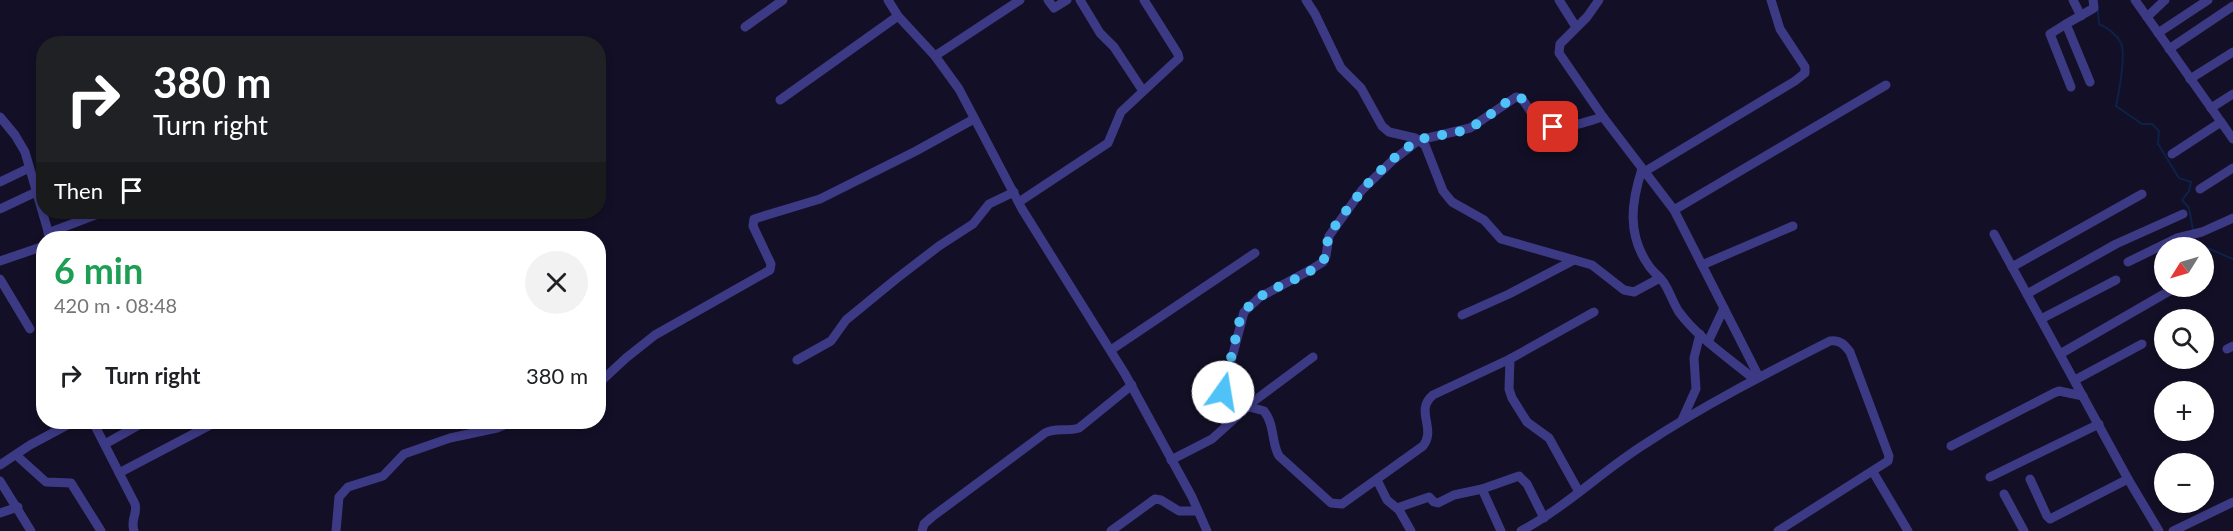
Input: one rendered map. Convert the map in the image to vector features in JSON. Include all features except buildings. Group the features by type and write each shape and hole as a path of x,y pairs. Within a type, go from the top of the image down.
{"street":[{"path":"745,27 783,0"},
{"path":"888,0 898,16 935,56 959,89 1019,202 1132,385 1207,531"},
{"path":"935,56 1020,0"},
{"path":"1048,0 1054,8 1067,0"},
{"path":"1080,0 1100,33 1114,47 1143,91"},
{"path":"1019,202 1108,143 1121,112 1179,56 1144,0"},
{"path":"1306,0 1341,68 1361,88 1382,126 1393,133 1419,140 1427,148 1443,191 1452,202 1484,220 1501,239 1597,267 1618,286 1629,292 1641,289 1660,278"},
{"path":"1559,0 1576,27"},
{"path":"1599,0 1560,44 1559,52 1603,117 1674,210 1757,378"},
{"path":"1757,378 1708,342 1679,312 1660,278 1646,262 1633,230 1633,204 1643,171 1805,73 1805,67 1780,28 1772,0"},
{"path":"2073,0 2081,16"},
{"path":"2071,87 2050,34 2094,8 2093,0"},
{"path":"2135,0 2233,139"},
{"path":"2146,16 2165,0"},
{"path":"2158,33 2208,0"},
{"path":"2169,49 2233,6"},
{"path":"780,100 898,16"},
{"path":"2066,24 2090,82"},
{"path":"2190,78 2233,52"},
{"path":"1674,210 1886,85"},
{"path":"2211,108 2233,94"},
{"path":"1594,312 1510,359 1428,399 1424,406 1428,429 1426,441 1377,480 1342,504 1331,503 1279,456 1270,420 1264,411 1248,407 1227,397 1223,392 1240,319 1244,312 1260,297 1323,262 1329,236 1362,190 1392,160 1419,140 1470,128 1516,97 1523,99 1536,119 1557,128 1603,117"},
{"path":"0,117 21,144 36,192 0,209"},
{"path":"606,377 655,335 770,270 771,264 753,226 754,219 820,199 974,119"},
{"path":"2172,154 2221,122"},
{"path":"0,182 29,168"},
{"path":"2200,189 2233,168"},
{"path":"797,360 833,340 846,320 922,258 973,224 989,204 1014,192"},
{"path":"2012,267 2142,194"},
{"path":"2026,294 2133,236 2183,213"},
{"path":"2128,262 2177,238 2194,234 2233,218"},
{"path":"60,231 87,219"},
{"path":"1702,265 1793,226"},
{"path":"1994,234 2128,479 2159,531"},
{"path":"2133,236 2143,255"},
{"path":"0,261 36,249"},
{"path":"1111,350 1255,253"},
{"path":"1462,315 1496,301 1574,260"},
{"path":"0,279 30,329"},
{"path":"2041,319 2116,280"},
{"path":"2060,354 2159,297"},
{"path":"1708,342 1724,308"},
{"path":"1682,420 1696,389 1694,358 1700,334"},
{"path":"1521,531 1544,518 1626,456 1682,420 1757,378 1837,340 1843,343 1850,352 1888,456 1886,463 1778,531"},
{"path":"2075,380 2142,344"},
{"path":"1172,460 1212,439 1248,407 1313,357"},
{"path":"1510,359 1509,389 1512,398 1530,425 1549,438 1580,492"},
{"path":"922,531 924,524 932,517 1045,433 1051,430 1068,431 1079,428 1132,385"},
{"path":"1951,446 2059,391 2083,396"},
{"path":"1990,477 2099,424"},
{"path":"0,465 61,429"},
{"path":"97,429 136,506 132,520 134,531"},
{"path":"105,444 132,429"},
{"path":"119,473 203,429"},
{"path":"336,531 339,496 348,487 383,476 400,457 410,452 450,438 492,429"},
{"path":"16,455 46,482 71,483 100,531"},
{"path":"1873,472 1908,531"},
{"path":"1397,508 1428,497 1436,503 1454,495 1482,489 1521,476 1535,497 1544,518"},
{"path":"2030,479 2050,519 2128,479"},
{"path":"1377,480 1387,500 1397,508 1411,531"},
{"path":"0,481 31,531"},
{"path":"1482,489 1501,531"},
{"path":"2004,494 2024,531"},
{"path":"1111,531 1155,499 1179,511 1198,511"},
{"path":"2173,531 2233,502"},
{"path":"0,513 18,507"}],"waterway":[{"path":"2097,0 2099,24 2114,34 2122,48 2122,74 2116,106 2142,124 2152,124 2159,131 2158,144 2179,178 2191,182 2189,191 2182,200 2189,208 2193,230"},
{"path":"2214,251 2233,259"}],"route":[{"path":"1223,392 1240,319 1248,306 1323,262 1332,231 1362,190 1392,160 1419,140 1470,128 1516,97 1523,99 1536,119 1553,127"}]}
